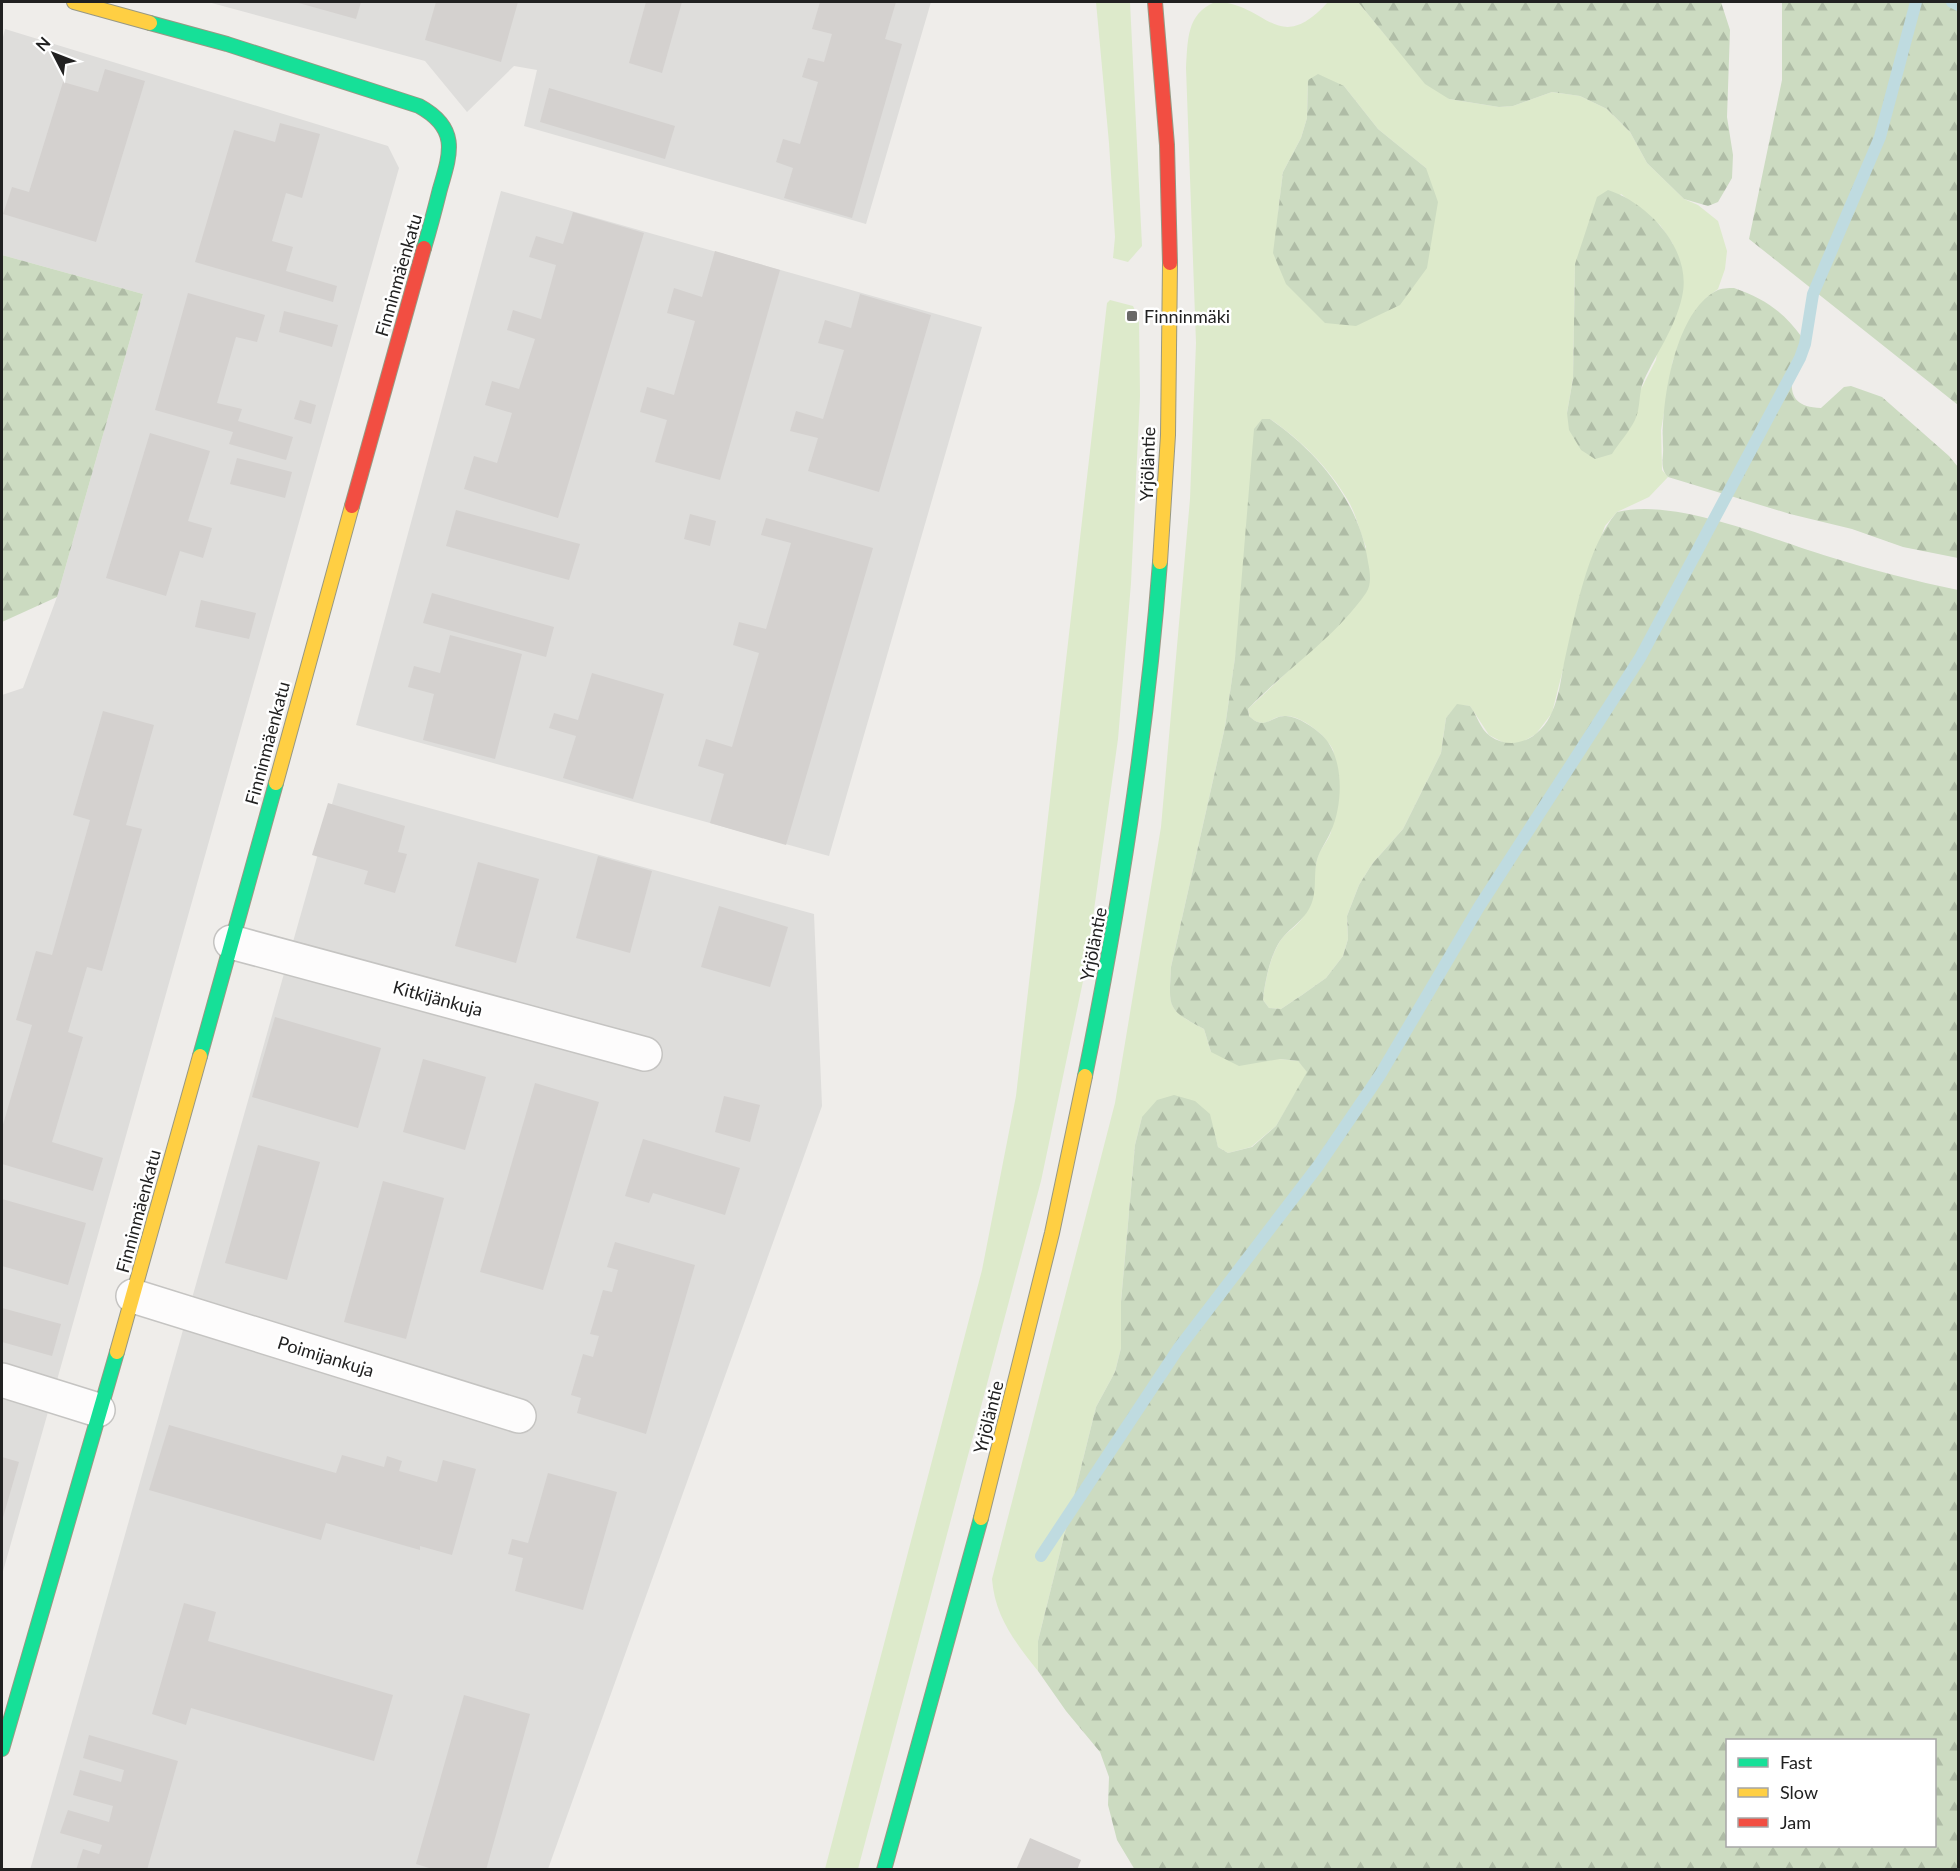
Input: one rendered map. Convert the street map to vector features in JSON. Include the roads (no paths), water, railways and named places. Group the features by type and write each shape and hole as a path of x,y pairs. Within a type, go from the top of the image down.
{"street":[{"name":"Finninmäenkatu","path":"2,1749 98,1410 133,1296 452,151 447,129 437,115 419,106 270,57 74,2"},
{"name":"Yrjöläntie","path":"885,1869 950,1638 1047,1262 1119,899 1150,683 1164,496 1170,307 1169,190 1155,2"},
{"name":"Kitkijänkuja","path":"231,942 645,1054"},
{"name":"Poimijankuja","path":"133,1296 519,1416"},
{"path":"2,1380 98,1410"}],"waterway":[{"path":"1041,1556 1178,1349 1318,1166 1380,1075 1479,907 1640,658 1800,358 1805,344 1813,294 1880,137 1916,2"},
{"path":"1952,2 1958,5"}],"place":[{"name":"Finninmäki","path":"1132,316"}]}
